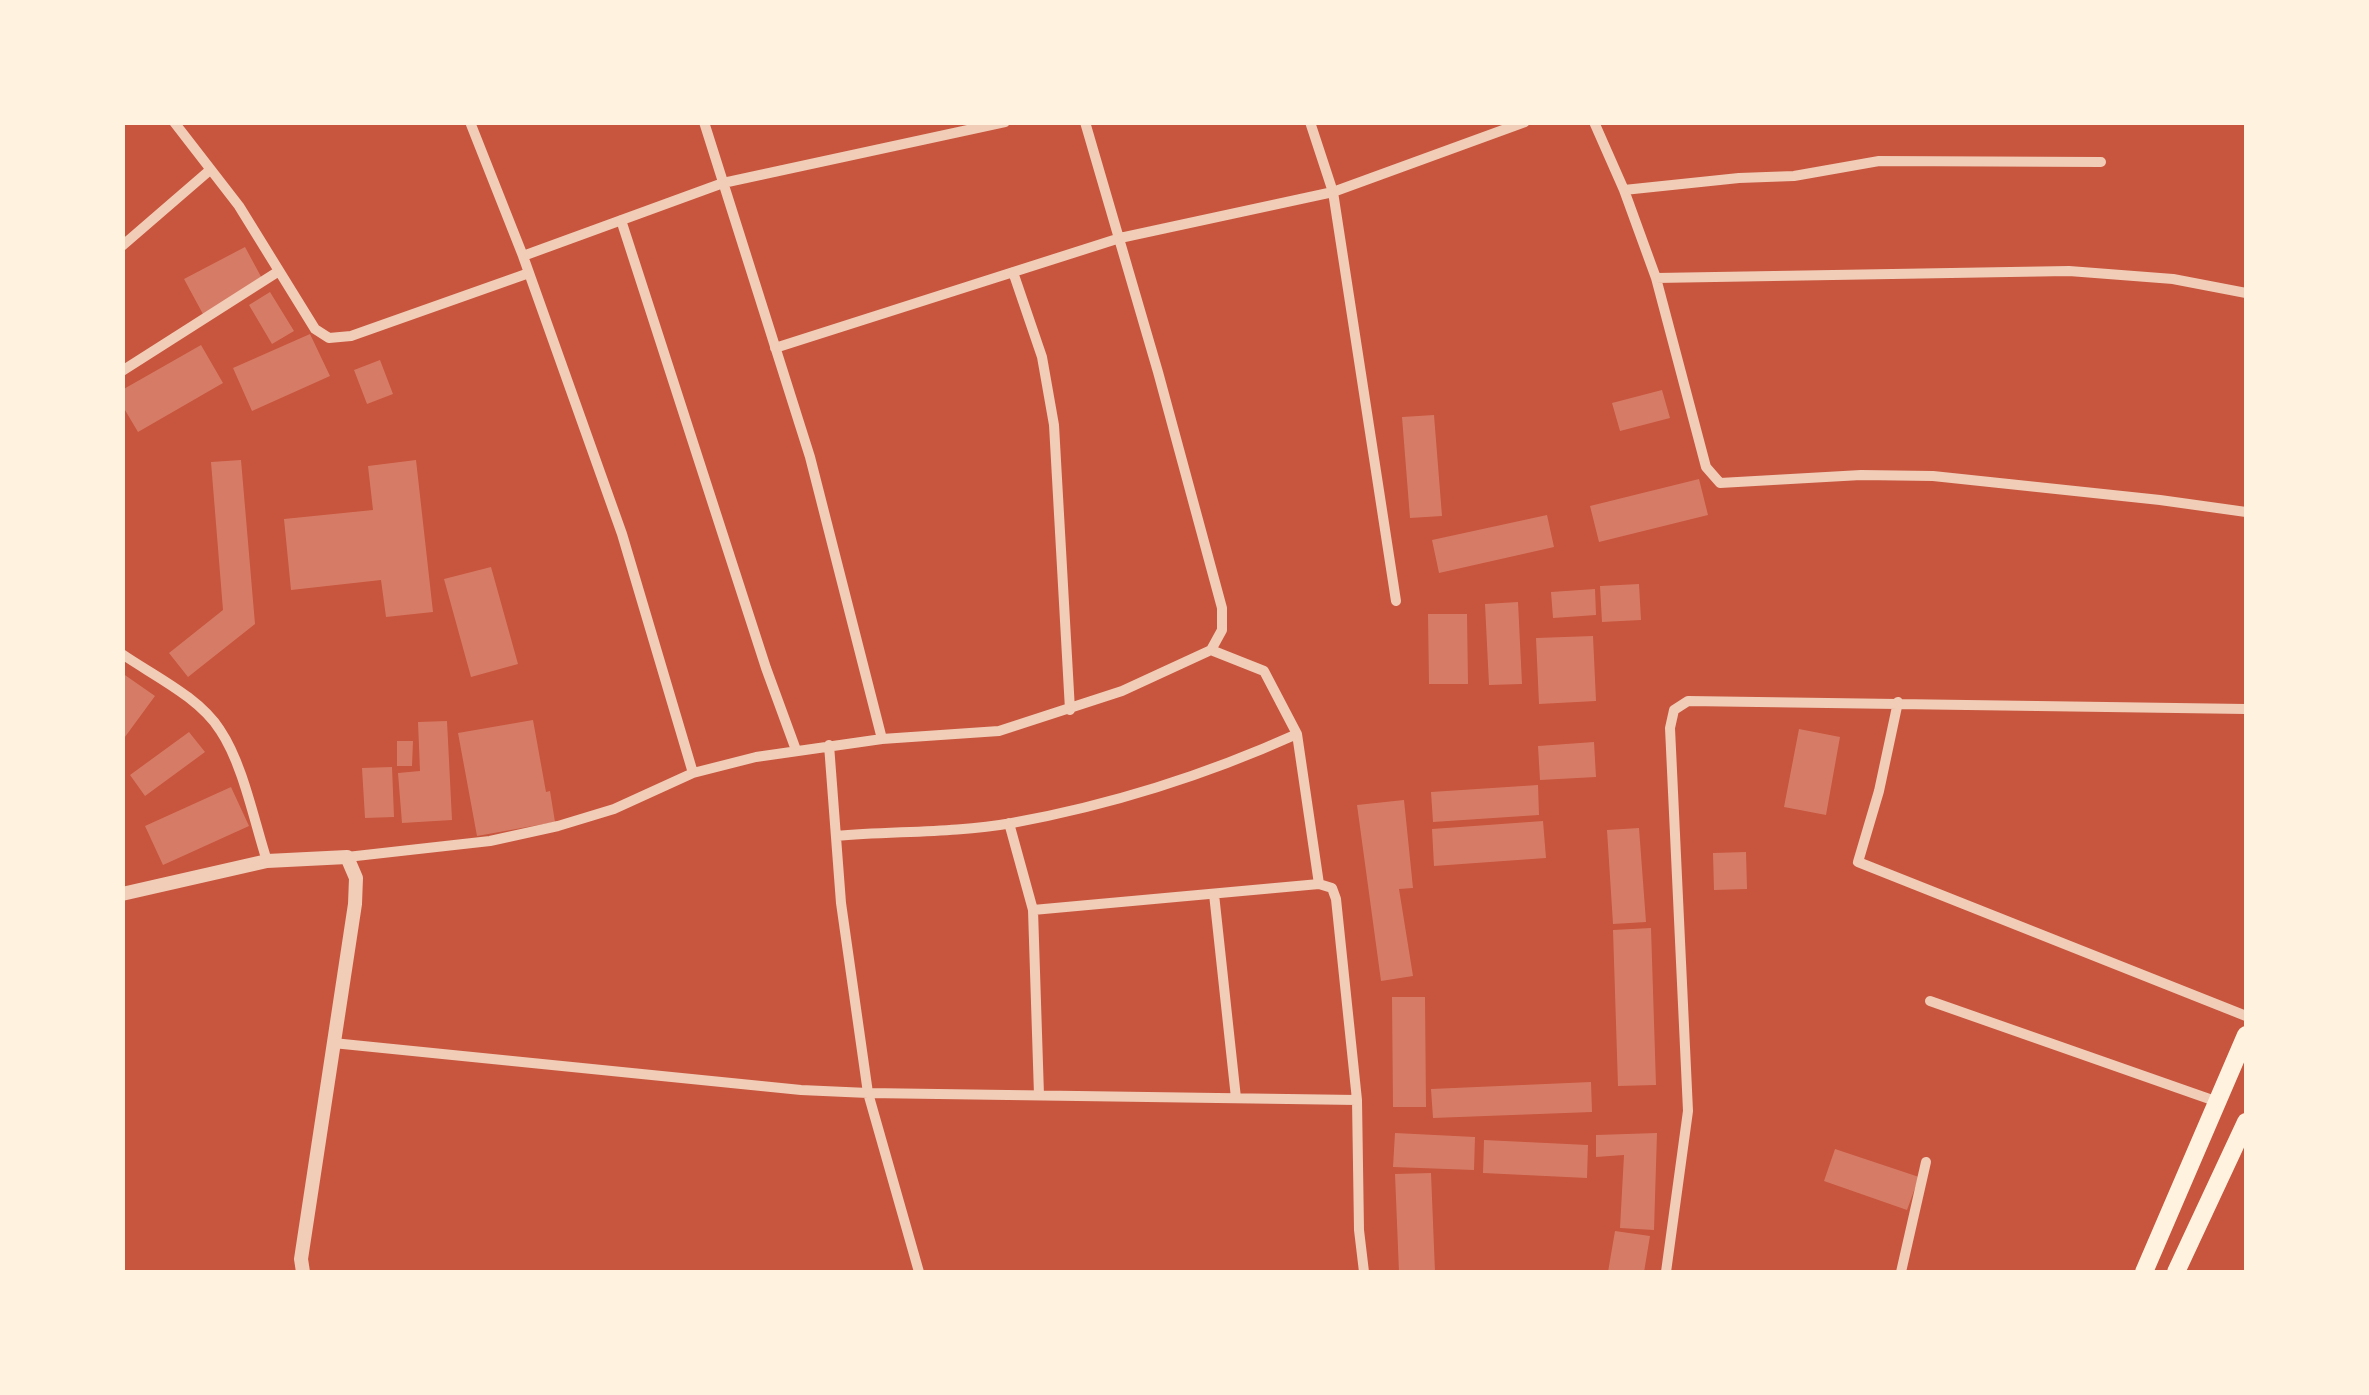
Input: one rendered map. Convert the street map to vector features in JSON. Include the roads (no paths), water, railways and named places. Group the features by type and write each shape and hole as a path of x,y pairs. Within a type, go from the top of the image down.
{"highway":[{"path":"2144,1272 2246,1035"},
{"path":"2176,1272 2246,1122"}],"street":[{"path":"174,122 239,206 315,328 328,338 351,336 529,273"},
{"path":"470,122 523,256 622,534 693,773"},
{"path":"704,122 810,457 882,739"},
{"path":"523,256 723,183 1005,122"},
{"path":"122,894 267,861 347,857 490,841 614,809 693,773 796,750 999,731 1122,691 1211,650 1222,630 1222,608 1085,122"},
{"path":"1310,122 1333,192 1396,601"},
{"path":"775,348 1120,238 1333,192 1524,122"},
{"path":"1594,122 1656,278 1706,466 1720,484 1861,475 1934,476 2246,512"},
{"path":"1624,190 1794,176 1879,160 2101,162"},
{"path":"122,246 210,170"},
{"path":"621,220 796,750"},
{"path":"122,371 279,270"},
{"path":"1656,278 2068,270 2173,279 2246,293"},
{"path":"1013,272 1042,357 1054,425 1070,710"},
{"path":"1211,650 1264,671 1297,734 1319,884"},
{"path":"122,654 193,703 219,727 231,750 267,861"},
{"path":"1666,1272 1688,1111 1670,728 1674,710 1688,701 2246,708"},
{"path":"1898,702 1879,791 1858,862 2246,1016"},
{"path":"836,836 1009,823 1134,795 1232,763 1297,734"},
{"path":"829,745 841,903 868,1093 919,1272"},
{"path":"1009,823 1033,910 1039,1095"},
{"path":"303,1272 301,1259 355,904 356,878 347,857"},
{"path":"1033,910 1319,884 1332,888 1357,1100 1359,1230 1364,1272"},
{"path":"1214,894 1236,1098"},
{"path":"1930,1001 2219,1102"},
{"path":"333,1042 800,1090 1357,1100"},
{"path":"1902,1272 1926,1162"}]}
